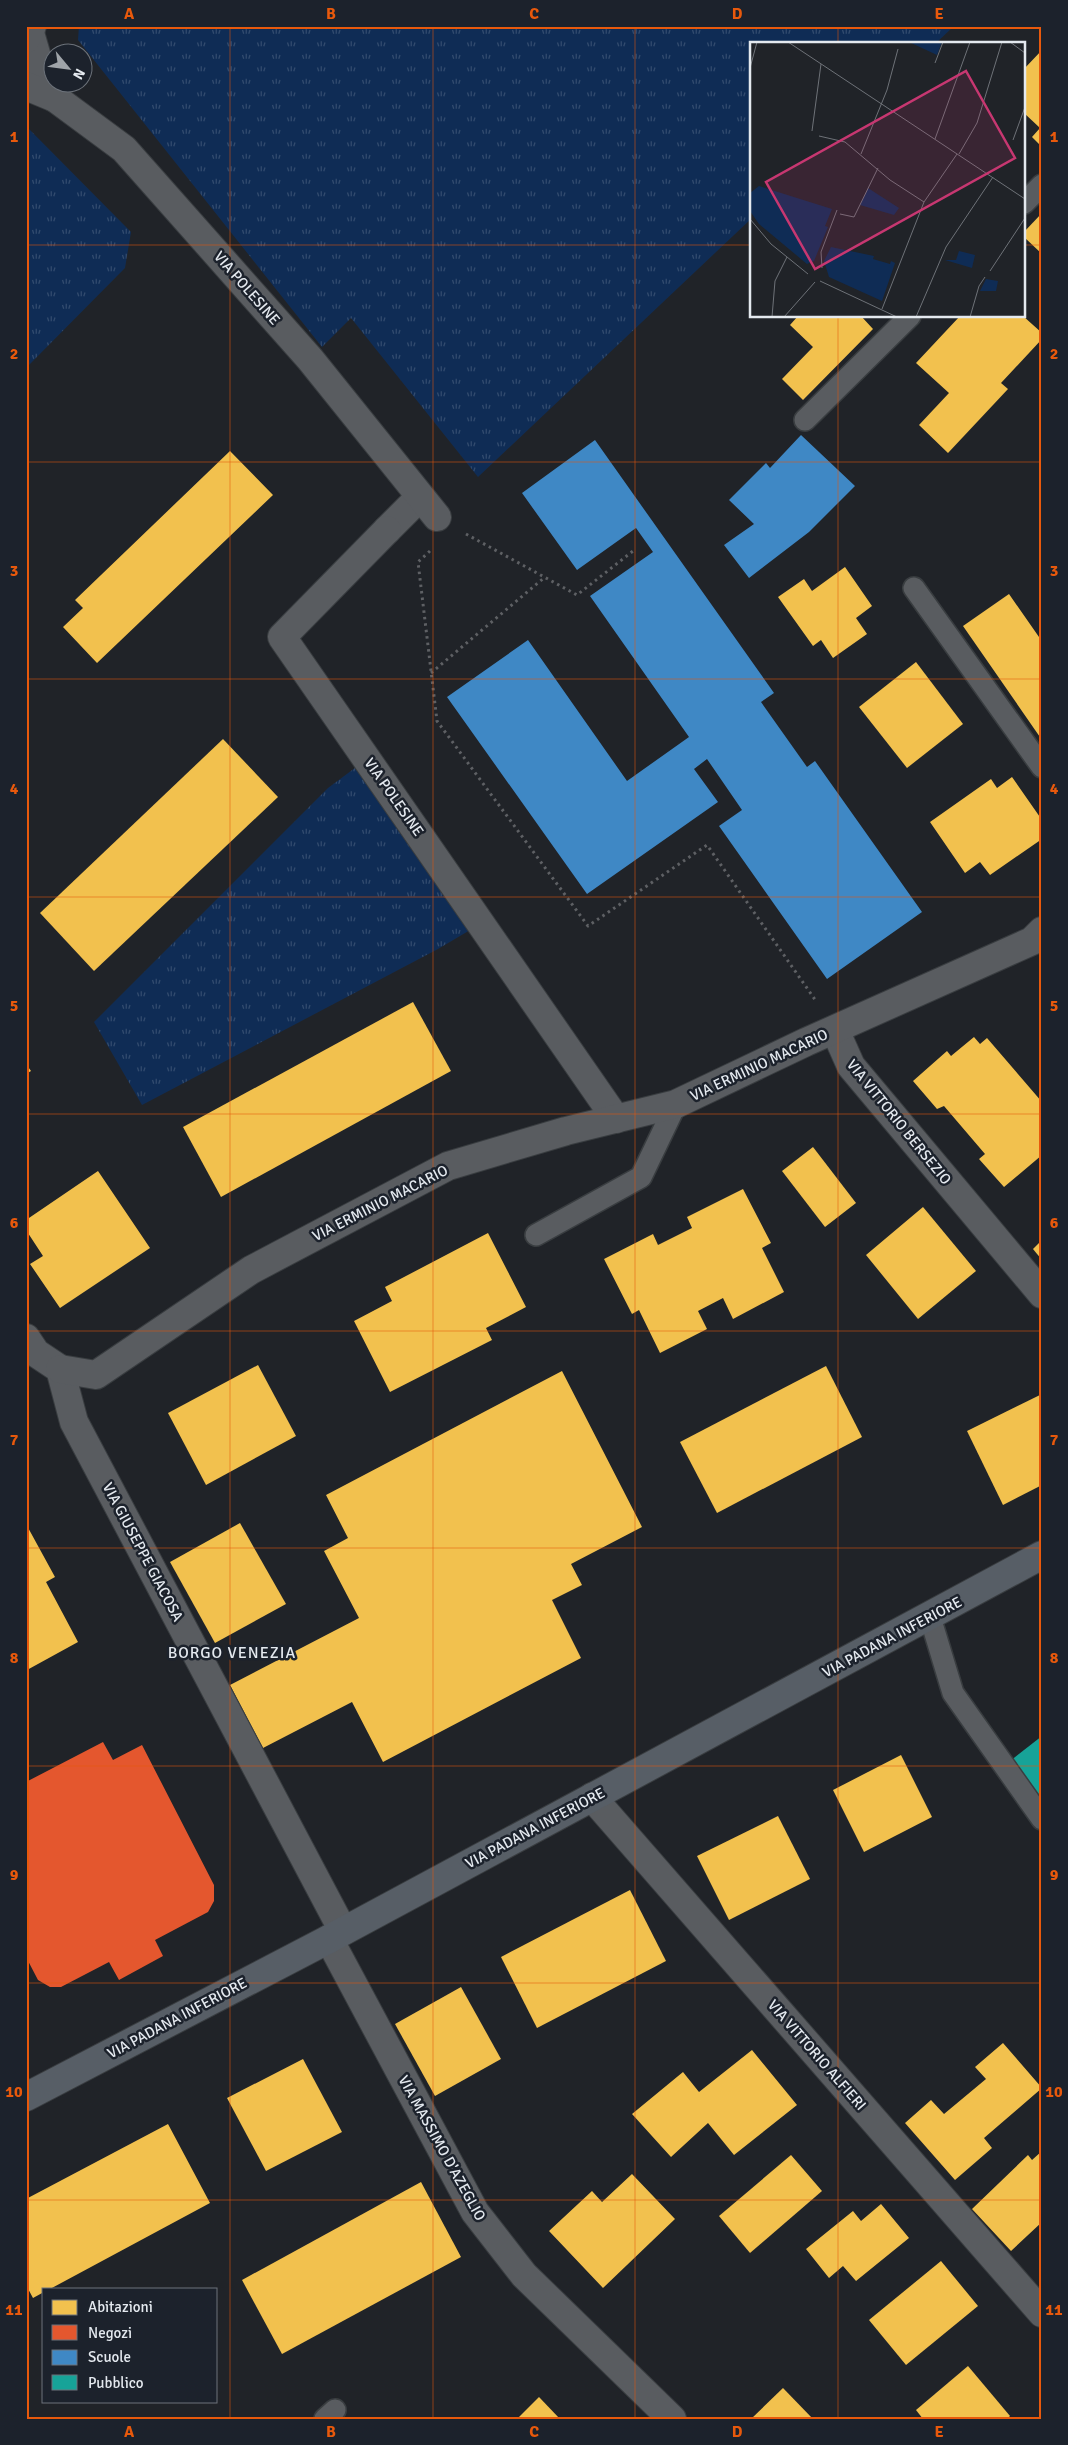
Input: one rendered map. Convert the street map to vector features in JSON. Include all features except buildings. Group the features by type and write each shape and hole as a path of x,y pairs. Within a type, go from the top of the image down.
{"main road":[{"name":"VIA PADANA INFERIORE","path":"26,2097 336,1935 930,1617 1042,1555"}],"street":[{"name":"VIA POLESINE","path":"29,33 41,71 55,98"},
{"name":"VIA POLESINE","path":"26,86 55,98 124,149 310,359 420,497 445,522"},
{"name":"VIA POLESINE","path":"420,497 282,638 616,1119"},
{"path":"835,1030 1032,941 1042,931"},
{"name":"VIA ERMINIO MACARIO","path":"60,1369 96,1375 251,1270 448,1166 566,1131 676,1104 835,1030"},
{"name":"VIA VITTORIO BERSEZIO","path":"835,1030 851,1066 1042,1294"},
{"path":"26,1338 36,1353 60,1369"},
{"name":"VIA GIUSEPPE GIACOSA","path":"60,1369 74,1422 336,1935"},
{"name":"VIA VITTORIO ALFIERI","path":"592,1797 1042,2313"},
{"name":"VIA MASSIMO D'AZEGLIO","path":"336,1935 475,2212 524,2275 672,2419"}],"lane":[{"path":"1026,201 1042,185"},
{"path":"806,420 908,318"},
{"path":"914,588 1042,767"},
{"path":"536,1235 640,1176 676,1104"},
{"path":"930,1617 953,1693 1042,1819"}],"path":[{"path":"633,551 577,595 445,522 418,562 437,721 588,926 707,845 835,1030"},
{"path":"431,673 546,577"}],"green space":[{"path":"79,26 954,26 937,42 750,42 750,220 478,477 351,318 322,347 92,58 92,42 80,42 78,40"},
{"path":"26,126 131,232 125,268 26,368"},
{"path":"367,759 482,923 438,949 142,1105 94,1022 328,788"}],"district":[{"name":"BORGO VENEZIA","path":"232,1652"}]}
